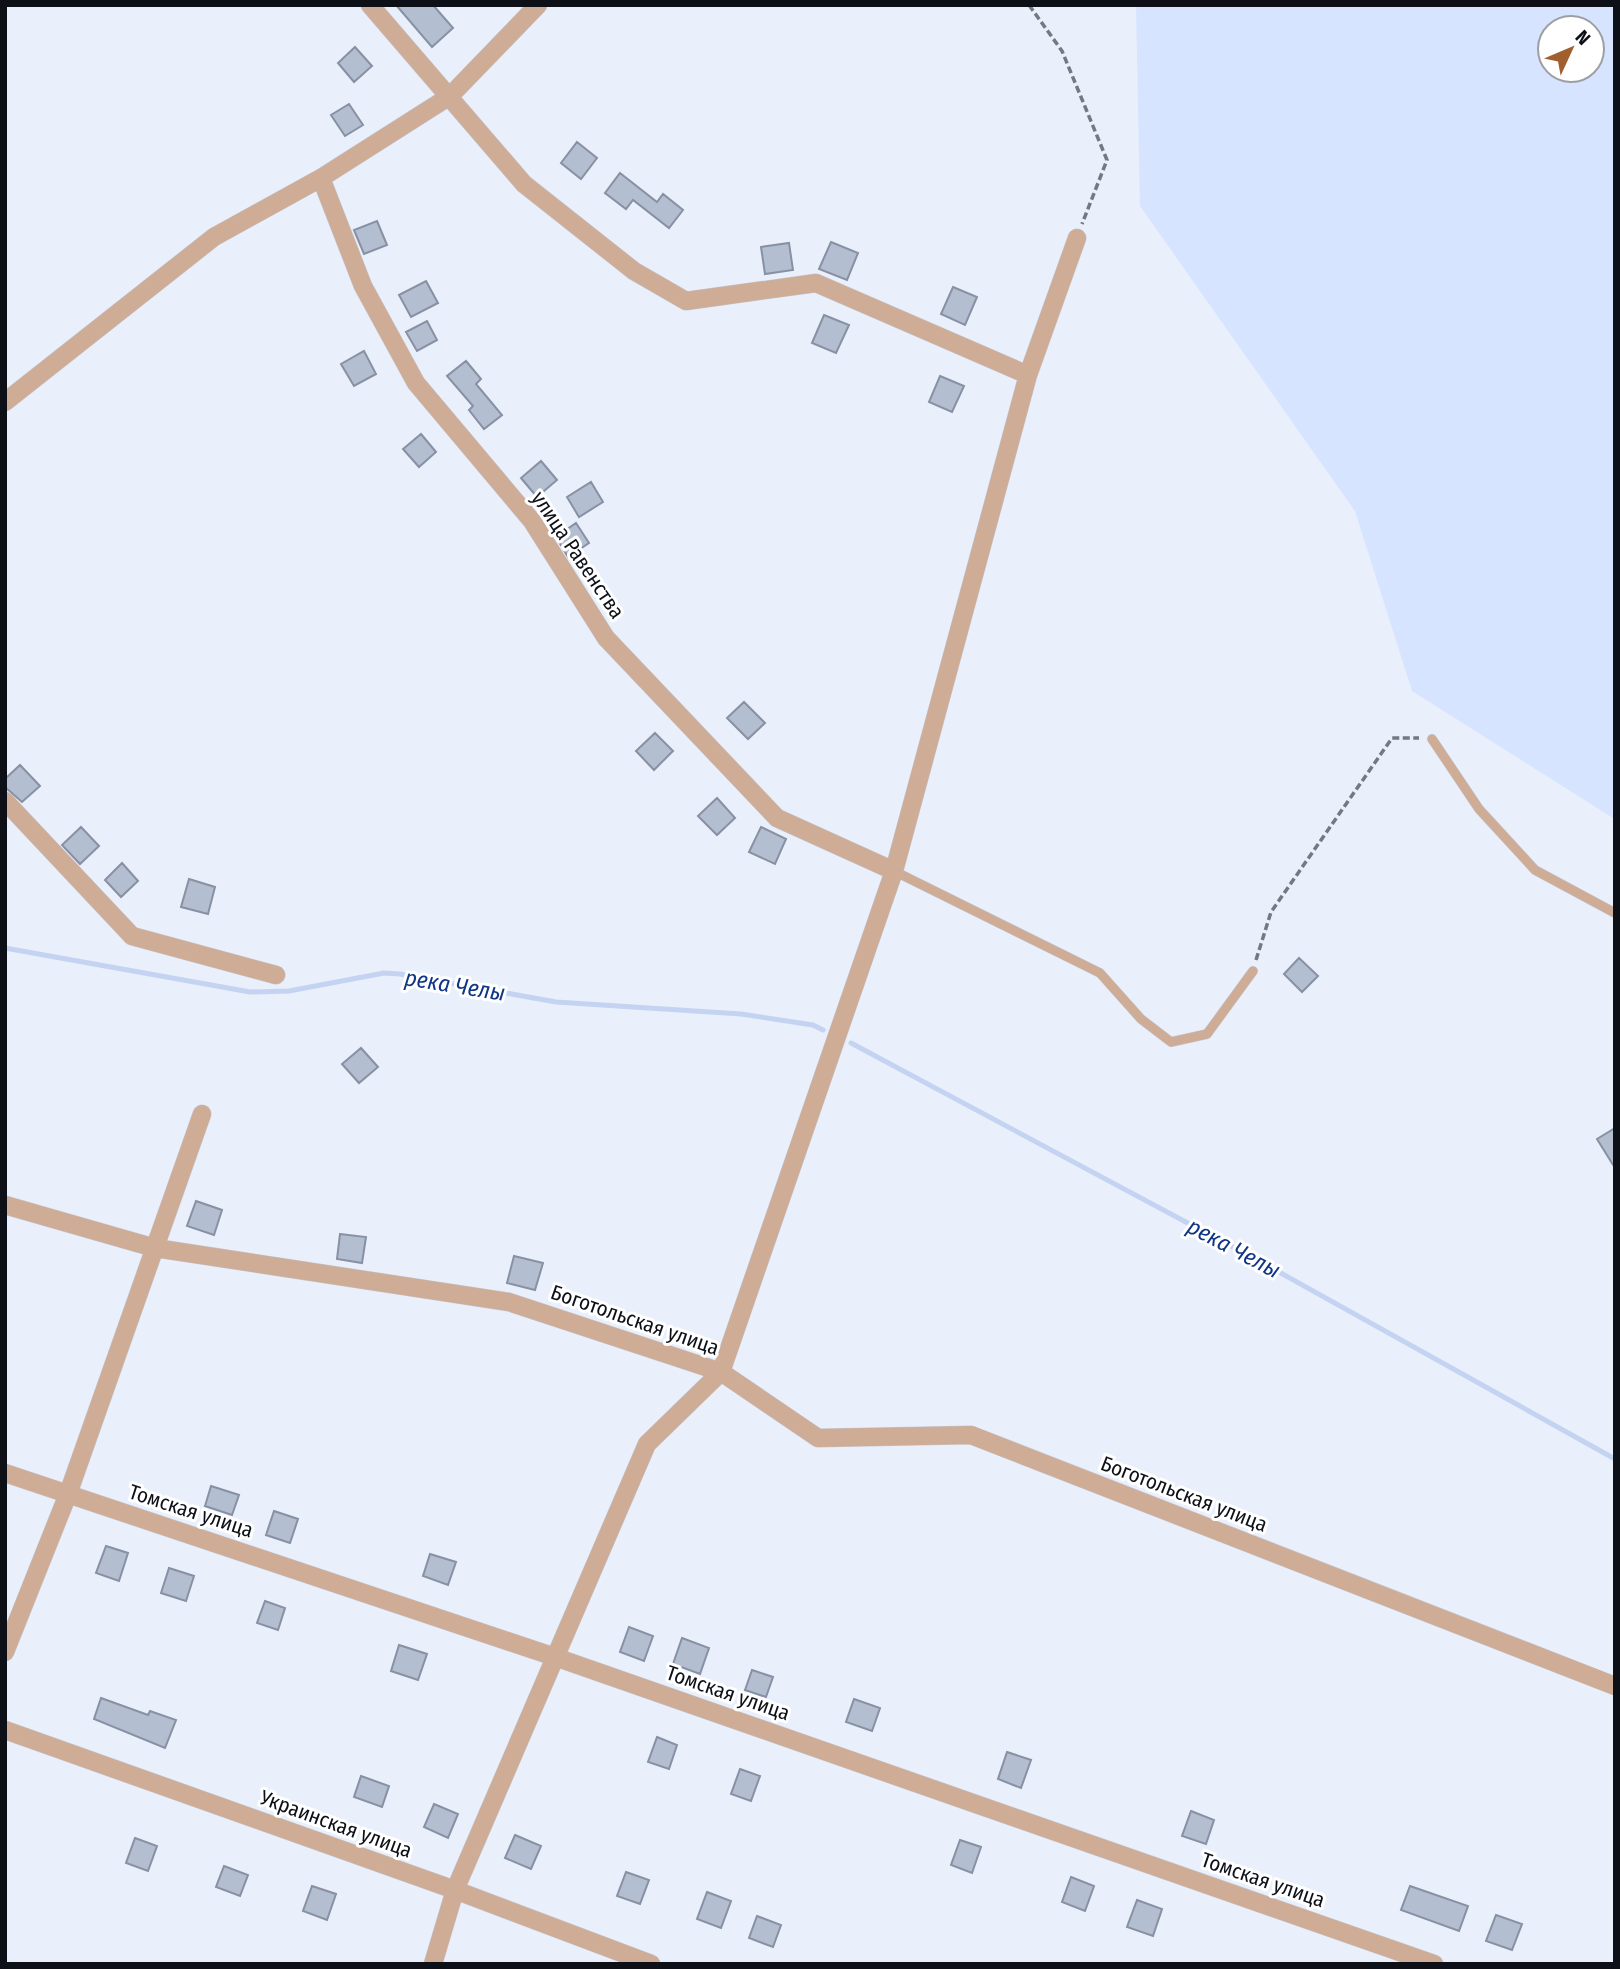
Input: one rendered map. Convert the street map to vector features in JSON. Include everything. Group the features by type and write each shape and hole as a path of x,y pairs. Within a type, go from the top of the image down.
{"street":[{"path":"370,5 524,184 634,271 686,301 816,283 1028,375"},
{"path":"5,402 214,237 321,178 450,96 538,5"},
{"name":"улица Равенства","path":"321,178 363,286 416,383 532,521 606,638 777,818 894,871"},
{"path":"433,1964 455,1890 647,1444 720,1372 894,871 1028,375 1077,238"},
{"path":"5,801 132,936 276,975"},
{"path":"5,1652 68,1494 202,1114"},
{"name":"Боготольская улица","path":"5,1205 155,1248 509,1301 720,1372 818,1438 971,1435 1615,1686"},
{"name":"Томская улица","path":"5,1473 555,1657 1434,1964"},
{"name":"Украинская улица","path":"5,1730 455,1890 651,1964"}],"lane":[{"path":"1432,739 1479,808 1535,870 1615,913"},
{"path":"894,871 1100,973 1141,1019 1171,1042 1207,1034 1253,971"}],"path":[{"path":"1029,5 1062,51 1107,160 1077,238"},
{"path":"1253,971 1271,912 1392,738 1432,739"}],"shaded area":[{"path":"1136,5 1615,5 1613,818 1412,691 1355,511 1140,206"}],"building":[{"path":"396,5 433,5 453,28 432,47"},
{"path":"355,47 372,66 354,82 338,63"},
{"path":"349,104 363,125 345,136 331,115"},
{"path":"577,142 597,158 581,179 561,163"},
{"path":"620,173 657,202 663,194 683,210 669,228 633,200 626,209 605,193"},
{"path":"377,221 387,245 364,254 354,230"},
{"path":"831,242 858,253 847,280 819,269"},
{"path":"789,243 793,270 765,274 761,247"},
{"path":"426,281 438,303 411,317 399,295"},
{"path":"953,287 977,297 965,325 941,314"},
{"path":"824,315 849,325 836,353 812,343"},
{"path":"427,321 437,340 417,351 406,332"},
{"path":"364,351 376,374 354,386 341,364"},
{"path":"466,361 481,379 476,384 502,415 484,429 469,410 473,406 447,376"},
{"path":"940,376 964,386 952,412 929,402"},
{"path":"421,434 436,452 419,467 403,449"},
{"path":"541,461 557,480 537,497 521,478"},
{"path":"591,482 603,502 579,517 567,497"},
{"path":"576,523 589,543 568,557 556,537"},
{"path":"744,702 765,723 748,739 727,718"},
{"path":"655,733 673,751 654,770 636,751"},
{"path":"20,765 40,786 22,802 5,787 5,779"},
{"path":"717,798 735,818 717,835 698,816"},
{"path":"81,827 99,846 80,864 62,845"},
{"path":"761,827 786,839 775,864 749,852"},
{"path":"122,863 138,881 121,897 105,880"},
{"path":"189,879 215,887 208,914 181,907"},
{"path":"1299,958 1318,976 1302,992 1284,974"},
{"path":"361,1048 378,1067 359,1083 342,1064"},
{"path":"1615,1128 1615,1168 1597,1139"},
{"path":"196,1201 222,1210 214,1235 187,1226"},
{"path":"340,1234 366,1237 362,1263 337,1259"},
{"path":"514,1256 543,1263 535,1290 507,1283"},
{"path":"211,1486 239,1495 232,1515 205,1506"},
{"path":"274,1511 298,1519 290,1543 266,1535"},
{"path":"106,1546 128,1553 119,1581 96,1573"},
{"path":"430,1554 456,1562 448,1585 423,1576"},
{"path":"169,1568 194,1576 186,1601 161,1593"},
{"path":"265,1601 285,1608 278,1630 257,1623"},
{"path":"629,1627 653,1636 644,1661 620,1652"},
{"path":"682,1638 709,1648 700,1674 673,1664"},
{"path":"399,1645 427,1654 418,1680 391,1671"},
{"path":"752,1670 773,1677 766,1697 745,1690"},
{"path":"101,1698 148,1715 150,1711 176,1720 165,1748 94,1719"},
{"path":"854,1699 880,1708 872,1731 846,1722"},
{"path":"657,1737 677,1745 669,1769 648,1762"},
{"path":"1007,1752 1031,1760 1021,1788 998,1779"},
{"path":"740,1769 760,1776 751,1801 731,1794"},
{"path":"361,1776 389,1786 382,1807 354,1797"},
{"path":"434,1804 458,1814 448,1838 424,1827"},
{"path":"1191,1811 1214,1820 1206,1844 1182,1836"},
{"path":"515,1835 541,1846 531,1869 505,1858"},
{"path":"135,1838 157,1846 148,1871 126,1863"},
{"path":"960,1840 981,1847 972,1873 951,1865"},
{"path":"224,1866 248,1875 240,1896 216,1887"},
{"path":"626,1872 649,1880 640,1904 617,1896"},
{"path":"1071,1877 1094,1886 1085,1911 1062,1902"},
{"path":"312,1886 336,1894 327,1920 303,1911"},
{"path":"1410,1886 1468,1906 1459,1931 1401,1910"},
{"path":"707,1892 731,1901 721,1928 697,1919"},
{"path":"1137,1900 1162,1909 1153,1936 1127,1927"},
{"path":"1496,1915 1522,1924 1512,1950 1486,1941"},
{"path":"757,1916 781,1925 773,1947 749,1938"}],"waterway":[{"name":"река Челы","path":"5,948 250,992 289,991 384,973 400,974 556,1002 741,1014 813,1025 823,1030"},
{"name":"река Челы","path":"851,1043 1270,1267 1615,1459"}]}
